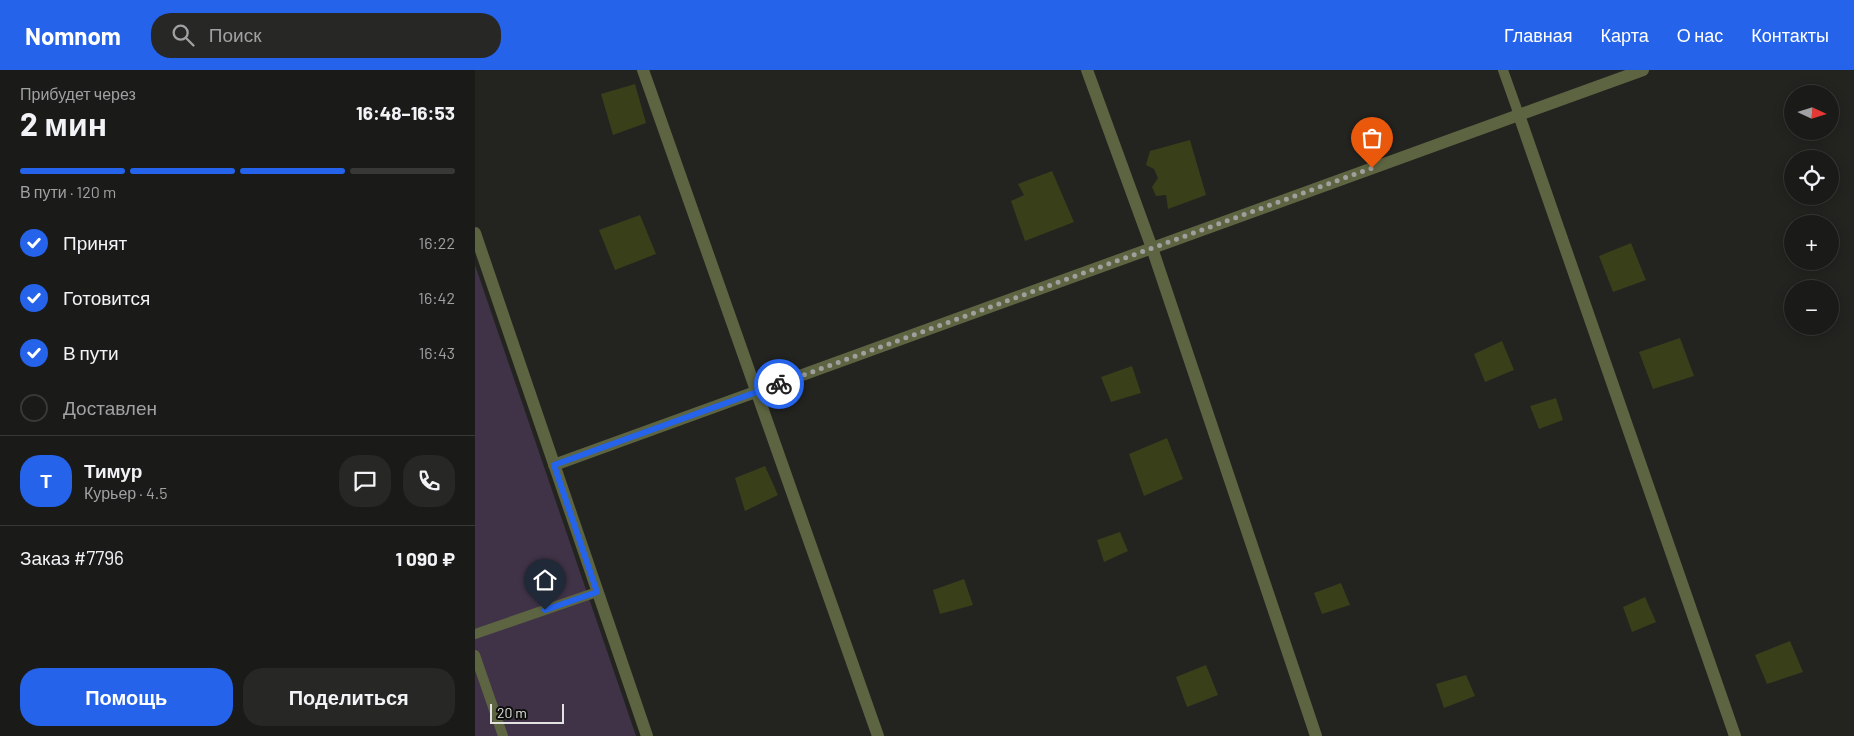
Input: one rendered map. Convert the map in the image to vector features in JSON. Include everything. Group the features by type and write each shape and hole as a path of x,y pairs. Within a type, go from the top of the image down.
{"street":[{"path":"643,70 878,736"},
{"path":"1087,70 1152,248 1316,736"},
{"path":"554,465 1643,70"},
{"path":"1519,115 1735,736"},
{"path":"475,233 647,736"}],"lane":[{"path":"1503,70 1519,115"},
{"path":"475,634 597,592"},
{"path":"475,655 503,736"}],"shaded area":[{"path":"475,265 636,736 475,736"}],"building":[{"path":"635,84 646,123 613,135 601,94"},
{"path":"1190,140 1206,195 1168,209 1166,195 1156,196 1152,187 1158,178 1154,169 1146,165 1150,151"},
{"path":"1052,171 1074,222 1025,241 1011,201 1024,195 1018,184"},
{"path":"640,215 656,254 615,270 599,230"},
{"path":"1631,243 1646,280 1613,292 1599,256"},
{"path":"1680,338 1694,376 1653,389 1639,352"},
{"path":"1502,341 1514,370 1485,382 1474,354"},
{"path":"1132,366 1141,393 1111,402 1101,377"},
{"path":"1556,398 1563,420 1539,429 1530,406"},
{"path":"1167,438 1183,479 1144,496 1129,454"},
{"path":"765,466 778,495 745,511 735,478"},
{"path":"1120,532 1128,551 1104,562 1097,540"},
{"path":"964,579 973,605 940,614 933,590"},
{"path":"1341,583 1350,605 1322,614 1314,593"},
{"path":"1645,597 1656,622 1632,632 1623,607"},
{"path":"1790,641 1803,672 1767,684 1755,655"},
{"path":"1206,665 1218,695 1187,707 1176,677"},
{"path":"1466,675 1475,696 1444,708 1436,684"}],"way so far":[{"path":"779,384 1372,168"}],"route":[{"path":"545,610 597,592 554,465 779,384"}]}
